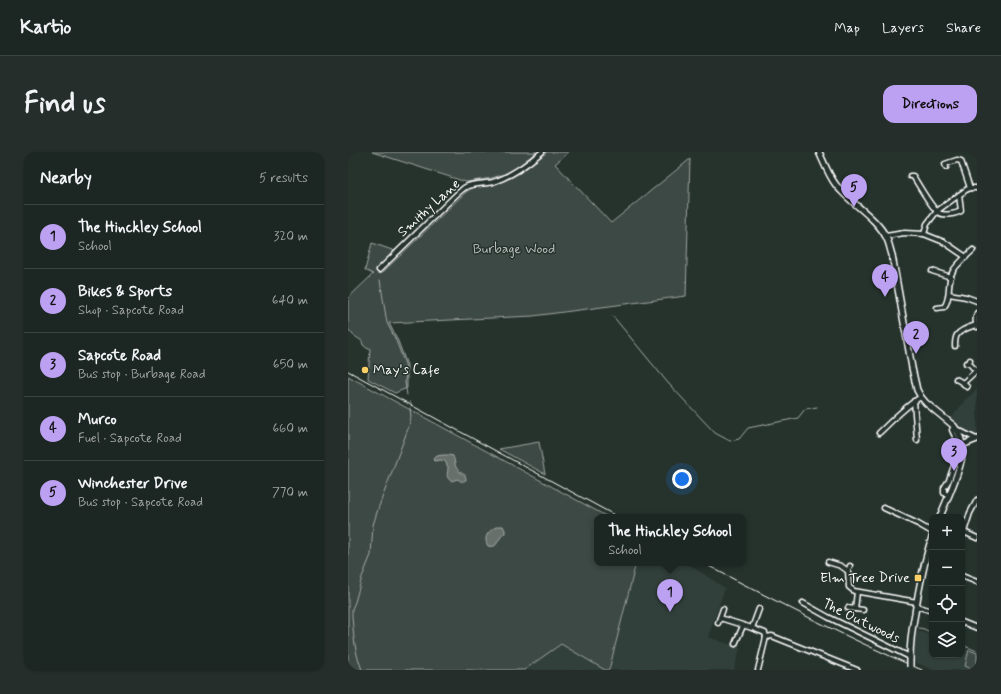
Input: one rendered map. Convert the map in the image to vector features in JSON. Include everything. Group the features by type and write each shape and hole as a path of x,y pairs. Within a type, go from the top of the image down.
{"main road":[{"path":"819,152 836,186 874,221 886,236 892,255 916,387 926,404 955,427 962,445 963,453 961,465 941,514"},
{"path":"962,445 976,439"},
{"path":"910,670 912,631 916,604 929,546"}],"street":[{"name":"Smithy Lane","path":"379,270 467,186 491,182 506,177 542,152"},
{"path":"947,165 957,160 961,161 964,166 970,188"},
{"path":"910,176 914,176 924,194 941,214 954,214 959,212 961,209 959,195"},
{"path":"924,234 928,224 937,211 970,188 977,188"},
{"path":"886,236 904,233 924,234 944,242 966,257"},
{"path":"937,308 944,307 948,303 953,271 973,250"},
{"path":"932,271 951,277"},
{"path":"949,294 966,297 977,301"},
{"path":"955,346 958,334 971,326 976,326 975,319 977,313"},
{"path":"956,379 965,385 976,371 968,362"},
{"path":"879,433 914,401 921,397"},
{"path":"914,401 917,440"},
{"path":"949,495 944,493 944,488 949,480 958,454 958,445 952,430 955,427 976,439"},
{"path":"965,529 970,513 977,500"},
{"path":"884,508 929,530"},
{"path":"965,532 977,538"},
{"path":"828,562 841,566 848,571"},
{"path":"850,566 848,571 849,587 854,591 916,604 929,610"},
{"path":"965,577 977,582"},
{"path":"855,609 857,592"},
{"name":"The Outwoods","path":"803,603 910,658"},
{"path":"848,608 863,610"},
{"path":"752,628 759,609"},
{"path":"723,610 719,620 752,628 765,633 766,637 758,670"},
{"path":"965,623 977,628"},
{"path":"735,644 743,626"},
{"path":"766,637 772,636 848,668 857,670"}],"shaded area":[{"path":"977,389 977,435 974,436 950,420 965,400"},
{"path":"437,456 453,456 455,465 459,472 465,475 466,480 460,481 458,479 451,481 448,478 448,467 445,461 433,460"},
{"path":"498,526 503,526 505,533 496,545 492,547 488,546 486,536 492,529"},
{"path":"635,566 692,566 725,588 708,637 740,648 734,670 609,670"},
{"path":"912,629 929,635 929,658 965,658 965,648 969,650 965,666 974,670 934,670 912,661"},
{"path":"561,644 605,670 524,670"}],"green space":[{"path":"372,152 536,152 517,168 504,174 492,178 466,182"},
{"name":"Burbage Wood","path":"546,152 569,152 555,164 611,223 690,159 686,296 533,316 389,323 407,365 407,388 395,393 368,379 370,348 368,349 363,345 362,341 348,330 348,298 373,274 365,270 372,243 395,251 377,270 381,274 466,192 474,187 502,182 520,173"},
{"path":"348,376 602,514 594,514 594,566 635,566 609,670 605,670 561,644 524,670 348,670"},
{"path":"539,442 545,474 499,449"},
{"path":"969,650 977,653 977,670 965,666"}],"waterway":[{"path":"380,280 387,323 395,338 405,364 407,395"},
{"path":"612,315 668,383 715,433 730,441 739,439 748,428 798,418 805,409 817,407"},
{"path":"362,670 354,639 352,609 371,555 373,525 409,426 411,417 410,408"},
{"path":"919,628 929,632"},
{"path":"965,646 977,651"}],"railway":[{"path":"348,371 612,514"},
{"path":"709,566 811,619 922,670"}],"place":[{"name":"Winchester Drive","path":"854,207"},
{"name":"Murco","path":"885,297"},
{"name":"Bikes & Sports","path":"916,354"},
{"name":"May's Cafe","path":"365,370"},
{"name":"Sapcote Road","path":"954,471"},
{"name":"Elm Tree Drive","path":"918,578"},
{"name":"The Hinckley School","path":"670,612"}]}
